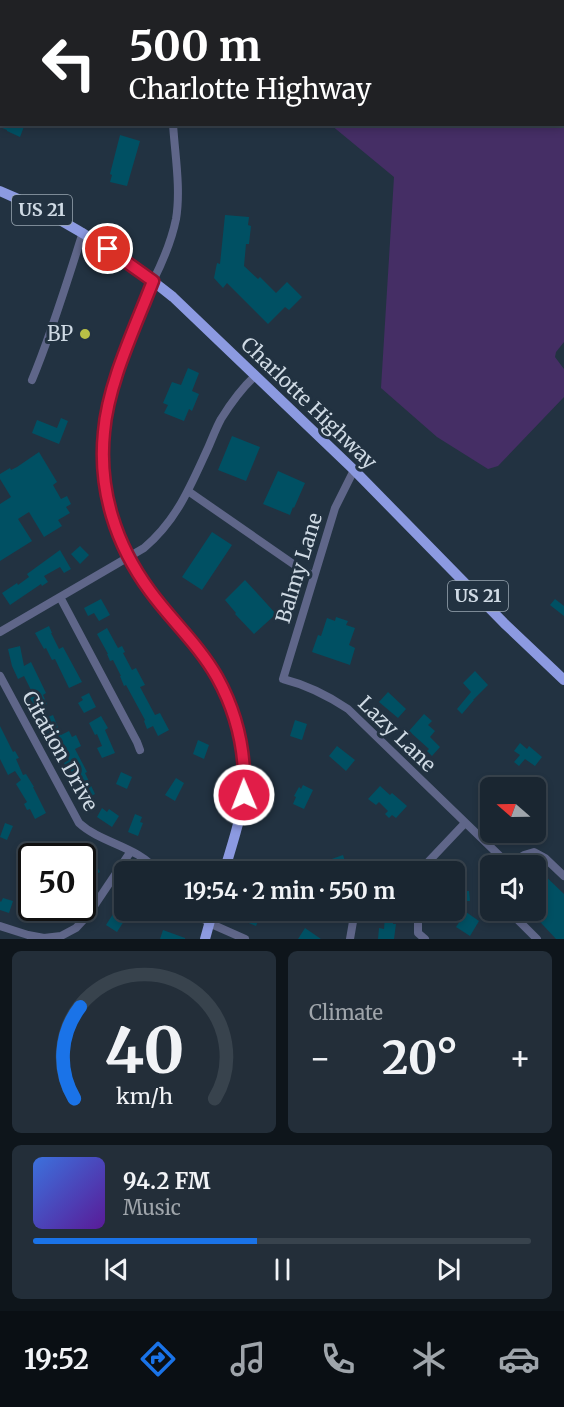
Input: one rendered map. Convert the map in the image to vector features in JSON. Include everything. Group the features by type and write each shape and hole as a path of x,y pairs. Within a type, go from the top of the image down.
{"main road":[{"name":"Charlotte Highway","path":"0,191 83,232 173,297 354,470 564,680"},
{"path":"153,281 109,403 104,432 103,462 107,500 113,522 128,557 150,591 216,675 234,713 242,747 245,776 239,822 227,861"},
{"path":"204,939 210,923"}],"street":[{"path":"153,281 176,220 177,182 173,126"},
{"path":"32,380 61,304 83,232"},
{"path":"0,632 144,548 158,536 188,491 220,422 238,392 255,376"},
{"name":"Balmy Lane","path":"283,679 335,508 354,470"},
{"path":"188,491 314,576"},
{"path":"60,597 140,750"},
{"name":"Citation Drive","path":"0,676 79,823 98,837 131,851 146,861"},
{"name":"Lazy Lane","path":"283,679 315,689 348,709 497,855"},
{"path":"429,861 465,823"},
{"path":"0,926 45,938 61,936 76,928 88,915 131,851"},
{"path":"524,855 534,852 540,855"},
{"path":"546,859 564,876"},
{"path":"207,921 245,939"},
{"path":"350,939 353,921"},
{"path":"418,921 418,933 425,939"},
{"path":"519,921 537,939"}],"shaded area":[{"path":"332,126 564,126 564,342 555,357 564,369 564,397 498,466 488,469 437,437 381,388 394,177"}],"building":[{"path":"0,126 24,126 20,137"},
{"path":"120,135 140,141 127,186 110,182"},
{"path":"225,215 249,217 248,225 251,226 249,244 246,244 244,266 258,279 260,277 276,293 287,282 302,297 289,310 285,307 268,324 227,283 223,288 214,278 217,263 220,264"},
{"path":"188,368 199,373 192,391 199,394 192,411 189,409 184,421 164,413 168,405 163,403 172,382 181,385"},
{"path":"61,418 68,421 59,444 32,433 37,420 57,428"},
{"path":"232,436 260,447 246,481 218,470"},
{"path":"39,452 57,482 53,485 61,499 67,496 71,504 66,507 70,513 58,520 62,526 44,537 29,512 18,519 32,541 0,561 0,504 11,497 0,479 0,474 17,467"},
{"path":"278,471 305,483 290,515 263,504"},
{"path":"212,532 232,545 202,590 182,577"},
{"path":"80,546 89,555 80,564 71,554"},
{"path":"60,550 71,569 64,573 60,567 44,576 48,582 42,586 41,584 10,605 2,593 29,577 27,574"},
{"path":"245,580 276,614 254,634 225,600"},
{"path":"101,599 110,615 99,621 94,613 88,616 84,608"},
{"path":"555,599 564,606 564,616 550,605"},
{"path":"336,617 348,621 346,625 355,628 349,645 355,648 350,665 312,652 327,618 335,621"},
{"path":"49,626 59,649 63,647 82,682 69,688 55,659 52,660 35,633"},
{"path":"107,628 118,648 122,646 132,670 136,668 145,685 140,687 155,715 160,713 169,730 158,736 153,726 147,729 145,720 126,685 124,686 113,660 110,661 97,634"},
{"path":"20,646 24,666 31,662 46,693 43,695 47,704 36,710 28,694 32,692 24,676 18,679 12,666 8,649"},
{"path":"475,671 488,685 462,714 457,709 471,692 463,683"},
{"path":"388,692 406,709 398,718 379,702"},
{"path":"89,693 96,707 84,713 78,703 83,700 81,697"},
{"path":"424,714 432,721 428,725 435,731 430,737 440,747 432,756 427,751 429,749 409,731"},
{"path":"53,715 61,735 69,731 72,737 76,735 81,746 75,749 95,794 84,800 70,769 68,771 64,763 69,760 62,745 55,748 41,720"},
{"path":"101,716 108,728 105,730 115,753 102,758 97,748 102,746 89,723"},
{"path":"295,720 307,724 302,740 290,736"},
{"path":"0,726 13,752 15,751 19,758 16,759 23,775 26,774 34,787 46,813 35,819 30,809 27,810 24,804 27,802 16,784 21,780 15,771 8,775 0,759"},
{"path":"198,740 209,745 204,759 193,754"},
{"path":"520,743 527,749 529,746 542,757 535,766 525,759 519,766 514,762 520,755 514,751"},
{"path":"337,746 355,760 346,771 329,756"},
{"path":"121,772 132,777 127,789 116,784"},
{"path":"176,778 184,783 175,801 165,795"},
{"path":"303,785 313,790 304,809 293,804 296,797 294,796 299,787 301,789"},
{"path":"380,786 407,806 396,818 392,815 389,818 385,814 388,811 379,802 376,805 368,799"},
{"path":"102,808 107,812 109,809 119,816 112,827 97,817"},
{"path":"135,814 142,817 140,822 143,823 138,836 128,832"},
{"path":"5,823 13,826 7,840 0,837"},
{"path":"343,855 345,861 326,861"},
{"path":"546,877 564,894 564,939 556,939 539,921 546,921"},
{"path":"465,891 469,891 470,901 465,901"},
{"path":"3,898 13,901 9,913 0,910 0,901"},
{"path":"113,914 114,921 124,921 117,932 106,925"},
{"path":"465,914 479,921 470,936 456,927 460,921 465,921"},
{"path":"244,921 258,921 256,926"},
{"path":"385,921 393,921 393,924 396,924 394,939 378,939 379,928 384,929"},
{"path":"305,928 321,939 298,939"},
{"path":"163,930 185,938 185,939 160,939"}],"place":[{"name":"BP","path":"85,334"}],"route":[{"path":"108,249 153,281 109,403 104,432 103,462 107,500 113,522 136,571 205,659 224,691 234,713 242,747 244,795"}]}
